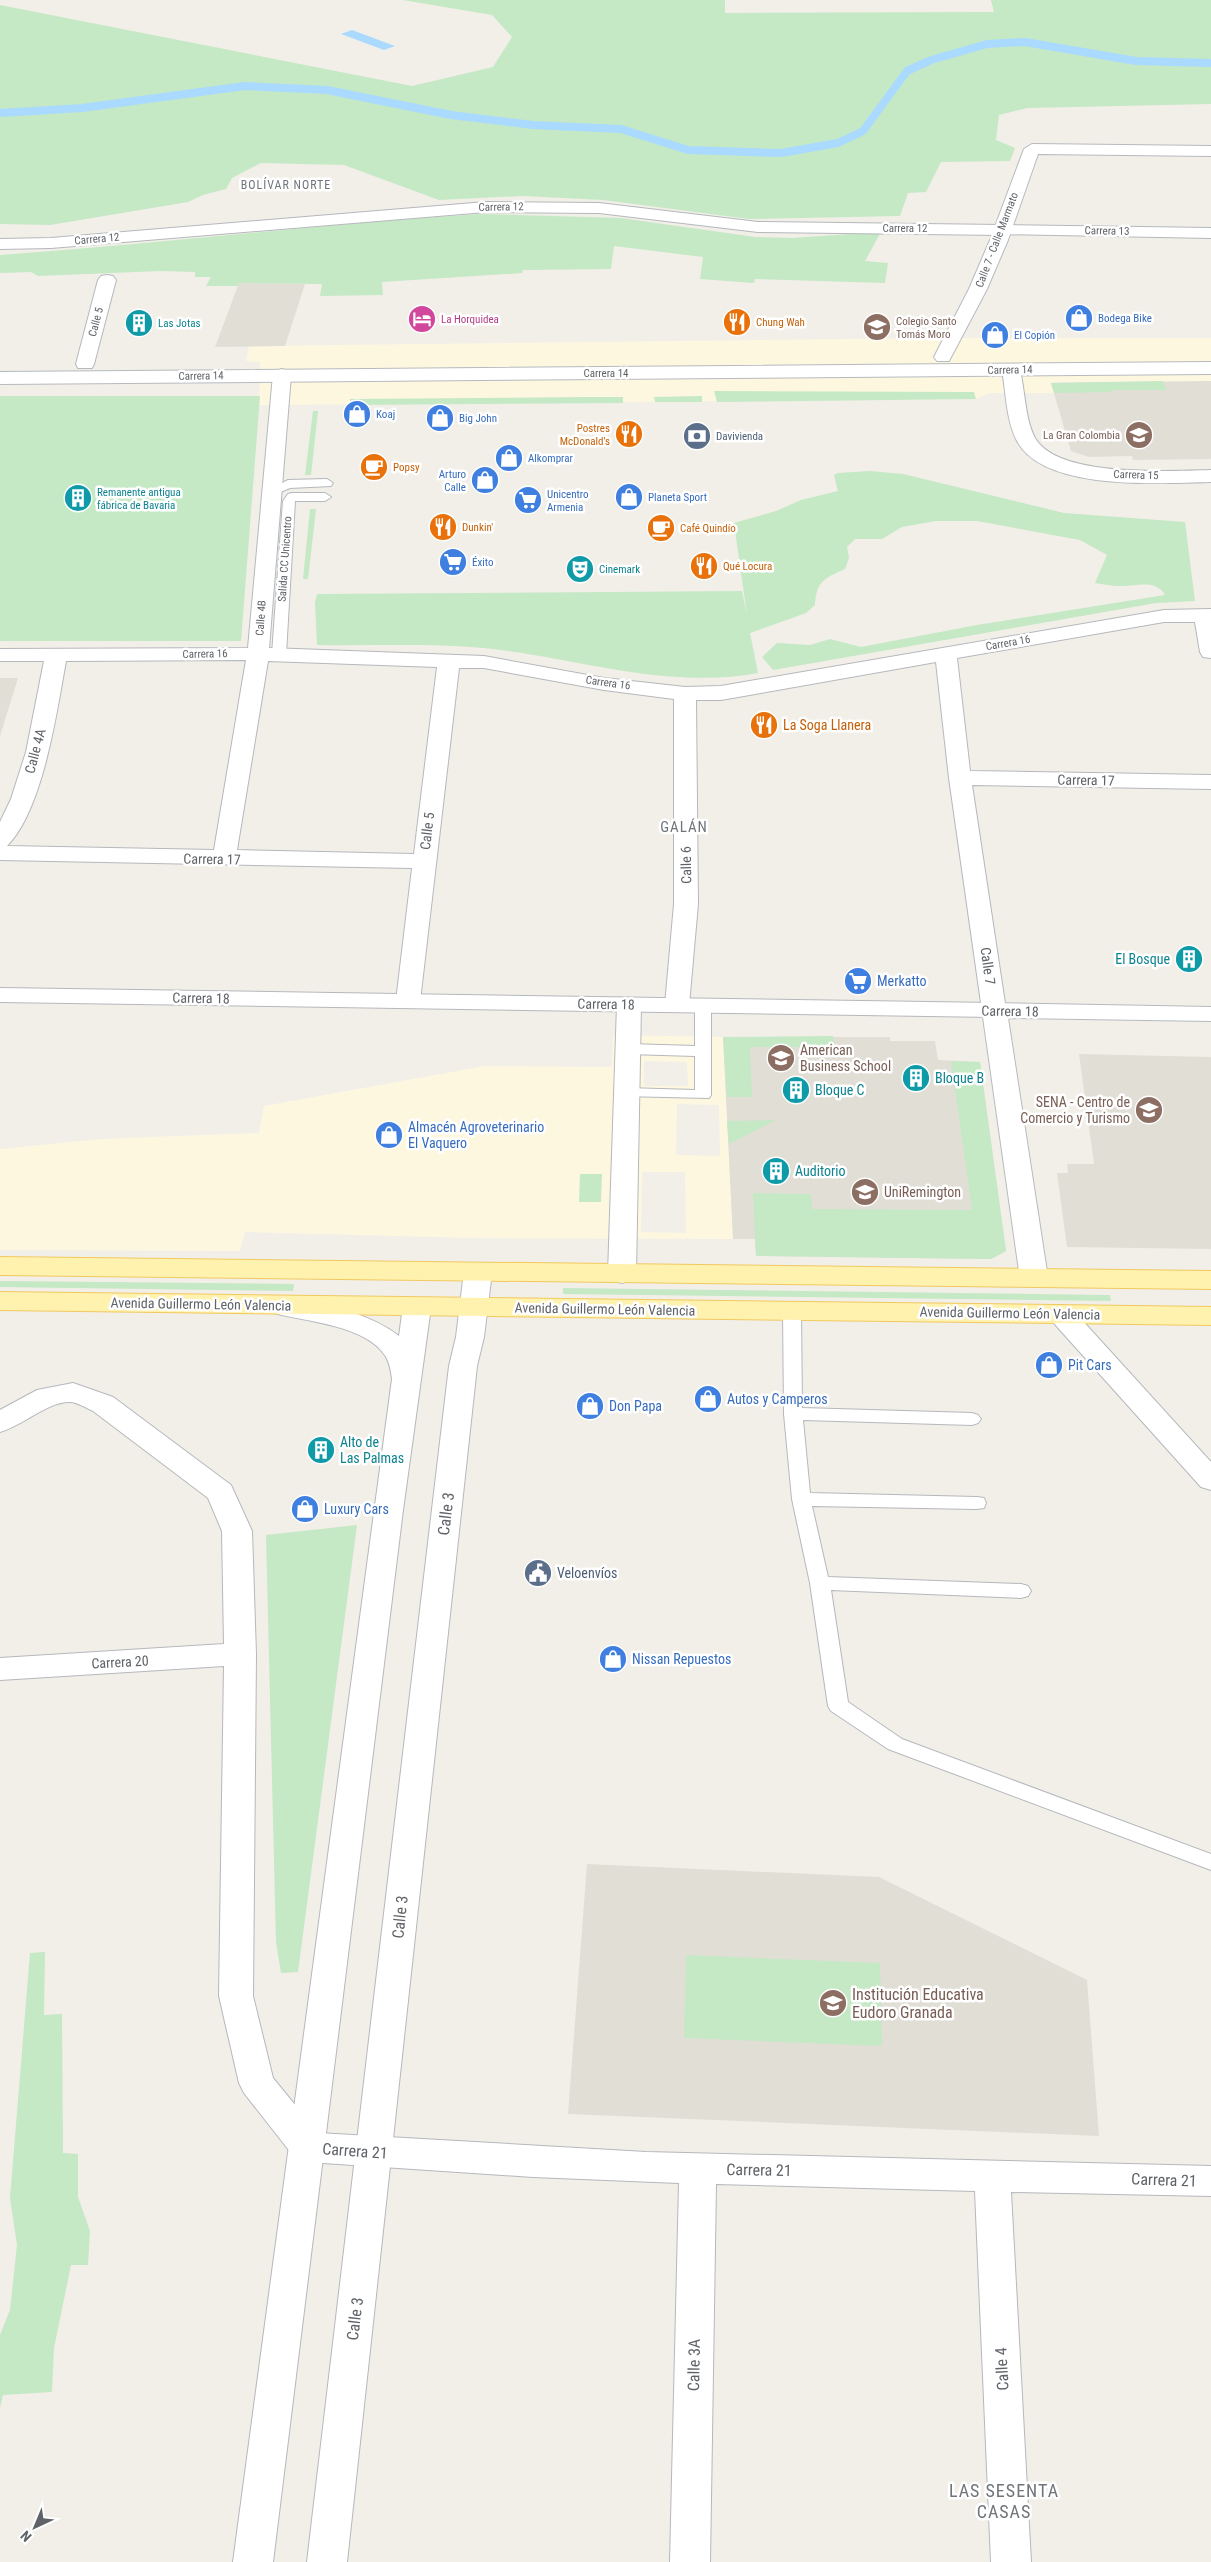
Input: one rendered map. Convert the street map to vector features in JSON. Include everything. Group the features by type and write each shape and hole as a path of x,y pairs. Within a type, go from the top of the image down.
{"main road":[{"path":"0,1266 1211,1280"},
{"name":"Avenida Guillermo León Valencia","path":"0,1301 276,1306 1211,1316"}],"street":[{"name":"Calle 7 - Calle Marmato","path":"943,357 978,289 1032,149 1211,151"},
{"name":"Carrera 12","path":"0,244 51,243 486,206 599,208 758,227 1002,230"},
{"name":"Carrera 13","path":"1002,230 1211,233"},
{"name":"Calle 5","path":"85,364 107,280"},
{"name":"Carrera 14","path":"0,364 1211,354"},
{"name":"Carrera 14","path":"0,378 1211,368"},
{"name":"Carrera 15","path":"1011,370 1026,439 1033,450 1044,458 1062,465 1119,476 1211,476"},
{"name":"Calle 4B","path":"224,859 269,654 271,492 282,376"},
{"name":"Carrera 16","path":"0,655 269,654 449,660 484,662 604,684 685,694 721,693 1164,616 1207,615"},
{"path":"1207,615 1211,652"},
{"name":"Calle 7","path":"946,654 960,778 1034,1278"},
{"name":"Calle 4A","path":"0,841 14,821 39,745 56,656"},
{"name":"Calle 5","path":"408,1001 449,660"},
{"name":"Calle 6","path":"676,1005 686,904 685,694"},
{"name":"Carrera 17","path":"960,778 1211,782"},
{"name":"Carrera 17","path":"0,854 424,861"},
{"name":"Carrera 18","path":"0,995 1211,1014"},
{"path":"622,1274 629,1005"},
{"name":"Calle 3","path":"327,2562 430,1642 463,1366 474,1308 478,1272"},
{"path":"276,1306 325,1315 374,1332 388,1342 400,1357 408,1382"},
{"path":"254,2562 388,1510 408,1382 417,1307"},
{"path":"1061,1314 1211,1480"},
{"path":"0,1422 47,1397 73,1392 103,1404 221,1492 238,1531 240,1654 236,1996 257,2083 308,2147"},
{"name":"Carrera 20","path":"0,1669 240,1654"},
{"name":"Carrera 21","path":"308,2147 374,2153 698,2168 1211,2181"},
{"name":"Calle 3A","path":"690,2562 698,2168"},
{"name":"Calle 4","path":"992,2175 1011,2562"}],"lane":[{"path":"271,492 288,484 327,483"},
{"name":"Salida CC Unicentro","path":"269,654 289,501 292,497 326,497"},
{"path":"626,1093 704,1095 704,1006"},
{"path":"628,1049 704,1051"},
{"path":"792,1311 793,1414 801,1499 820,1583 838,1706 896,1744 1211,1862"},
{"path":"793,1414 972,1419"},
{"path":"801,1499 977,1503"},
{"path":"820,1583 1021,1591"}],"shaded area":[{"path":"239,283 305,284 285,346 215,347"},
{"path":"929,338 1211,338 1211,381 1053,382 1054,393 990,393 976,399 259,405 260,362 246,361 249,346"},
{"name":"La Gran Colombia","path":"1211,381 1211,459 1133,460 1132,456 1089,457 1071,451 1051,383"},
{"path":"0,678 18,678 0,736"},
{"path":"613,1035 723,1037 733,1239 472,1238 245,1232 240,1251 0,1250 0,1149 101,1139 259,1133 264,1106 485,1066 612,1067","holes":["644,1061 687,1062 688,1086 644,1086","677,1104 719,1105 720,1156 676,1155","642,1172 685,1172 686,1233 641,1232"]},
{"name":"UniRemington","path":"723,1037 890,1037 890,1041 935,1041 938,1060 980,1062 1006,1251 991,1259 756,1256 755,1239 733,1239"},
{"name":"SENA - Centro de Comercio y Turismo","path":"1079,1054 1211,1057 1211,1249 1067,1247 1057,1173 1068,1173 1067,1164 1094,1164"},
{"name":"Institución Educativa Eudoro Granada","path":"587,1864 879,1877 1087,1980 1099,2136 568,2114"}],"green space":[{"path":"403,0 725,0 725,13 994,12 991,0 1211,0 1211,104 1027,108 999,115 996,140 1015,148 1010,161 941,162 926,192 908,193 900,216 749,219 603,200 523,196 439,200 344,165 261,163 232,178 226,189 203,195 188,202 50,225 0,224 0,5 412,86 493,67 512,37 492,15"},
{"path":"480,214 621,218 755,237 792,238 881,232 865,261 888,263 885,283 755,279 754,283 700,279 703,257 614,246 611,269 523,270 522,273 382,282 383,295 320,296 322,284 239,283 238,286 206,286 211,277 195,277 195,272 160,271 38,276 31,272 0,273 0,255"},
{"path":"1163,381 1166,390 1111,390 1112,392 1054,393 1051,383"},
{"path":"714,391 974,392 976,399 717,402"},
{"path":"0,396 260,396 241,641 0,641"},
{"path":"702,396 702,402 655,402 654,397"},
{"path":"623,397 623,403 350,405 350,399"},
{"path":"313,411 318,411 311,475 305,475"},
{"path":"870,471 903,474 1064,513 1185,522 1195,601 1156,603 773,670 762,657 777,643 810,645 830,639 861,647 977,625 1165,595 1161,590 1151,585 1117,586 1095,583 1107,555 1080,540 977,521 936,521 902,527 882,539 855,539 847,547 849,558 845,569 822,582 817,591 815,605 806,613 750,633 758,673 689,678 654,675 518,652 463,646 317,645 315,603 317,594 742,591 747,615 734,523 776,511 801,500 838,491 834,475 838,473"},
{"path":"310,509 316,509 308,579 303,579"},
{"path":"833,1036 834,1047 750,1047 752,1097 727,1097 723,1037"},
{"path":"951,1061 980,1062 1006,1251 991,1259 756,1256 753,1193 811,1194 812,1209 972,1210"},
{"path":"776,1120 729,1144 727,1121"},
{"path":"580,1174 602,1174 601,1202 579,1202"},
{"path":"0,1281 294,1284 293,1291 0,1287"},
{"path":"563,1288 1110,1295 1111,1301 563,1294"},
{"path":"357,1525 298,1972 281,1973 276,1942 266,1535"},
{"path":"45,1952 44,2015 62,2014 63,2153 78,2154 78,2197 90,2231 88,2265 71,2265 54,2348 52,2392 3,2395 0,2408 0,2335 10,2310 17,2245 10,2198 30,1953"},
{"path":"686,1955 880,1963 882,2046 684,2038"}],"water":[{"path":"352,30 395,46 384,50 341,34"}],"waterway":[{"path":"0,113 82,108 245,86 327,90 451,115 533,125 621,129 688,150 781,153 838,143 863,131 907,71 931,60 987,44 1025,42 1136,61 1211,63"}],"place":[{"name":"Bodega Bike","path":"1079,318"},
{"name":"La Horquidea","path":"422,319"},
{"name":"Chung Wah","path":"737,322"},
{"name":"Las Jotas","path":"139,323"},
{"name":"Colegio Santo Tomás Moro","path":"877,327"},
{"name":"El Copión","path":"995,335"},
{"name":"Koaj","path":"357,414"},
{"name":"Big John","path":"440,418"},
{"name":"Postres McDonald's","path":"629,434"},
{"name":"La Gran Colombia","path":"1139,435"},
{"name":"Davivienda","path":"697,436"},
{"name":"Alkomprar","path":"509,458"},
{"name":"Popsy","path":"374,467"},
{"name":"Arturo Calle","path":"485,480"},
{"name":"Planeta Sport","path":"629,497"},
{"name":"Remanente antigua fábrica de Bavaria","path":"78,498"},
{"name":"Unicentro Armenia","path":"528,500"},
{"name":"Dunkin'","path":"443,527"},
{"name":"Café Quindío","path":"661,528"},
{"name":"Éxito","path":"453,562"},
{"name":"Qué Locura","path":"704,566"},
{"name":"Cinemark","path":"580,569"},
{"name":"La Soga Llanera","path":"764,725"},
{"name":"El Bosque","path":"1189,959"},
{"name":"Merkatto","path":"858,981"},
{"name":"American Business School","path":"781,1058"},
{"name":"Bloque B","path":"916,1078"},
{"name":"Bloque C","path":"796,1090"},
{"name":"SENA - Centro de Comercio y Turismo","path":"1149,1110"},
{"name":"Almacén Agroveterinario El Vaquero","path":"389,1135"},
{"name":"Auditorio","path":"776,1171"},
{"name":"UniRemington","path":"865,1192"},
{"name":"Pit Cars","path":"1049,1365"},
{"name":"Autos y Camperos","path":"708,1399"},
{"name":"Don Papa","path":"590,1406"},
{"name":"Alto de Las Palmas","path":"321,1450"},
{"name":"Luxury Cars","path":"305,1509"},
{"name":"Veloenvíos","path":"538,1573"},
{"name":"Nissan Repuestos","path":"613,1659"},
{"name":"Institución Educativa Eudoro Granada","path":"833,2003"}],"district":[{"name":"BOLÍVAR NORTE","path":"286,185"},
{"name":"GALÁN","path":"684,827"},
{"name":"LAS SESENTA CASAS","path":"1004,2500"}]}
